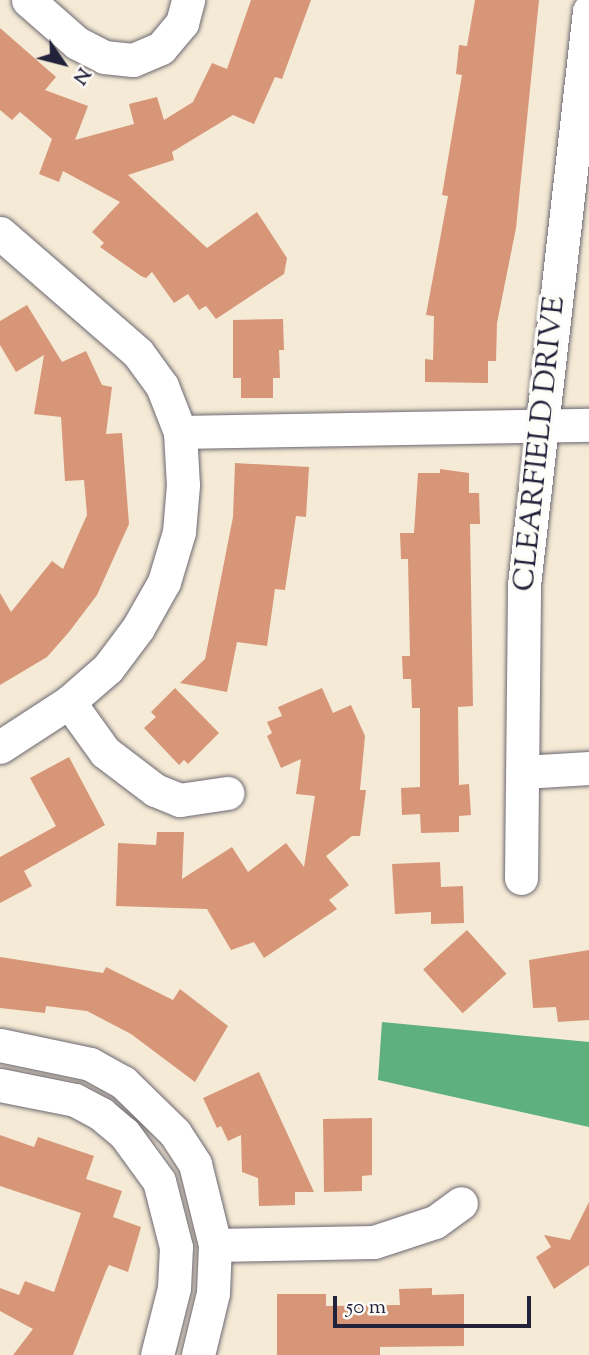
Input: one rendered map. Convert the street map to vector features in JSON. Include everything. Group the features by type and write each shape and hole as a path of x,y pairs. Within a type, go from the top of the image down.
{"street":[{"path":"28,0 77,43 104,57 133,60 162,48 182,23 188,0"},
{"name":"CLEARFIELD DRIVE","path":"522,878 524,585 589,11"},
{"path":"0,233 138,353 162,386 180,432 183,485 179,532 164,582 138,628 108,668 69,702 0,747"},
{"path":"180,432 589,425"},
{"path":"69,702 105,752 155,790 180,800 227,793"},
{"path":"523,772 589,768"},
{"path":"0,1045 90,1064 123,1082 151,1105 195,1164 215,1245 213,1293 198,1355"},
{"path":"0,1085 75,1100 101,1114 124,1133 159,1181 176,1247 174,1288 157,1355"},
{"path":"215,1245 374,1242 435,1222 461,1203"}],"green space":[{"path":"382,1022 589,1042 589,1127 378,1080"}],"building":[{"path":"251,0 311,0 282,79 275,77 254,124 233,115 172,152 174,160 128,175 207,248 257,212 287,258 284,274 216,319 206,306 199,310 188,294 174,303 152,272 146,278 141,276 100,247 104,243 92,232 120,202 63,171 59,182 39,174 52,139 20,112 12,120 0,110 0,28 56,77 45,90 88,106 75,140 134,124 129,104 157,97 164,120 193,102 212,63 227,69"},
{"path":"475,0 539,0 516,228 497,323 496,361 488,361 488,383 425,382 425,359 433,360 434,316 426,315 448,196 442,195 462,75 456,74 459,45 467,46"},
{"path":"27,305 62,362 86,351 102,385 112,387 106,434 122,433 129,524 97,595 69,632 47,657 0,685 0,593 11,612 52,561 63,569 87,515 84,480 65,481 61,417 34,414 44,355 16,372 0,345 0,321"},
{"path":"283,319 284,350 279,350 280,378 273,378 273,398 241,398 241,378 233,378 233,320"},
{"path":"235,463 309,467 306,517 296,516 285,590 275,589 267,646 237,642 227,692 180,683 205,659 233,517"},
{"path":"440,469 469,473 469,493 479,493 480,524 470,524 473,706 458,707 459,785 469,784 471,815 459,816 459,832 421,833 420,814 402,815 401,788 420,787 420,708 412,708 411,679 403,679 402,656 410,656 408,559 401,559 400,533 414,533 418,473 440,473"},
{"path":"175,688 219,733 188,764 184,760 179,765 144,728 156,717 151,712"},
{"path":"322,688 333,713 351,705 365,736 360,790 366,790 360,836 352,836 326,856 349,885 329,900 337,909 264,958 254,942 231,950 207,909 116,906 118,843 156,845 157,832 184,832 182,879 232,847 248,872 286,843 304,867 315,796 296,794 301,759 281,768 267,736 272,733 267,722 282,716 278,707"},
{"path":"69,757 105,825 24,871 32,886 0,903 0,857 56,826 30,778"},
{"path":"440,862 441,887 463,886 464,923 431,924 431,912 395,914 392,864"},
{"path":"467,930 506,974 463,1013 423,969"},
{"path":"589,950 589,1020 558,1022 556,1007 533,1008 529,960"},
{"path":"0,957 103,973 106,967 173,1000 180,989 228,1026 195,1082 131,1034 87,1011 46,1006 45,1013 0,1008"},
{"path":"259,1072 314,1192 295,1192 295,1205 259,1206 258,1178 242,1172 241,1135 228,1141 221,1126 217,1128 203,1098"},
{"path":"372,1118 372,1175 362,1176 362,1191 324,1192 323,1119"},
{"path":"0,1135 34,1147 38,1137 94,1156 86,1179 122,1191 113,1217 141,1227 128,1272 109,1265 73,1355 13,1355 33,1329 0,1311 0,1288 19,1295 25,1281 54,1292 81,1213 0,1186"},
{"path":"589,1202 589,1265 554,1289 536,1257 551,1247 544,1235 570,1240"},
{"path":"432,1288 432,1295 464,1294 464,1346 380,1347 380,1355 277,1355 277,1294 326,1294 326,1306 400,1305 399,1289"}]}
